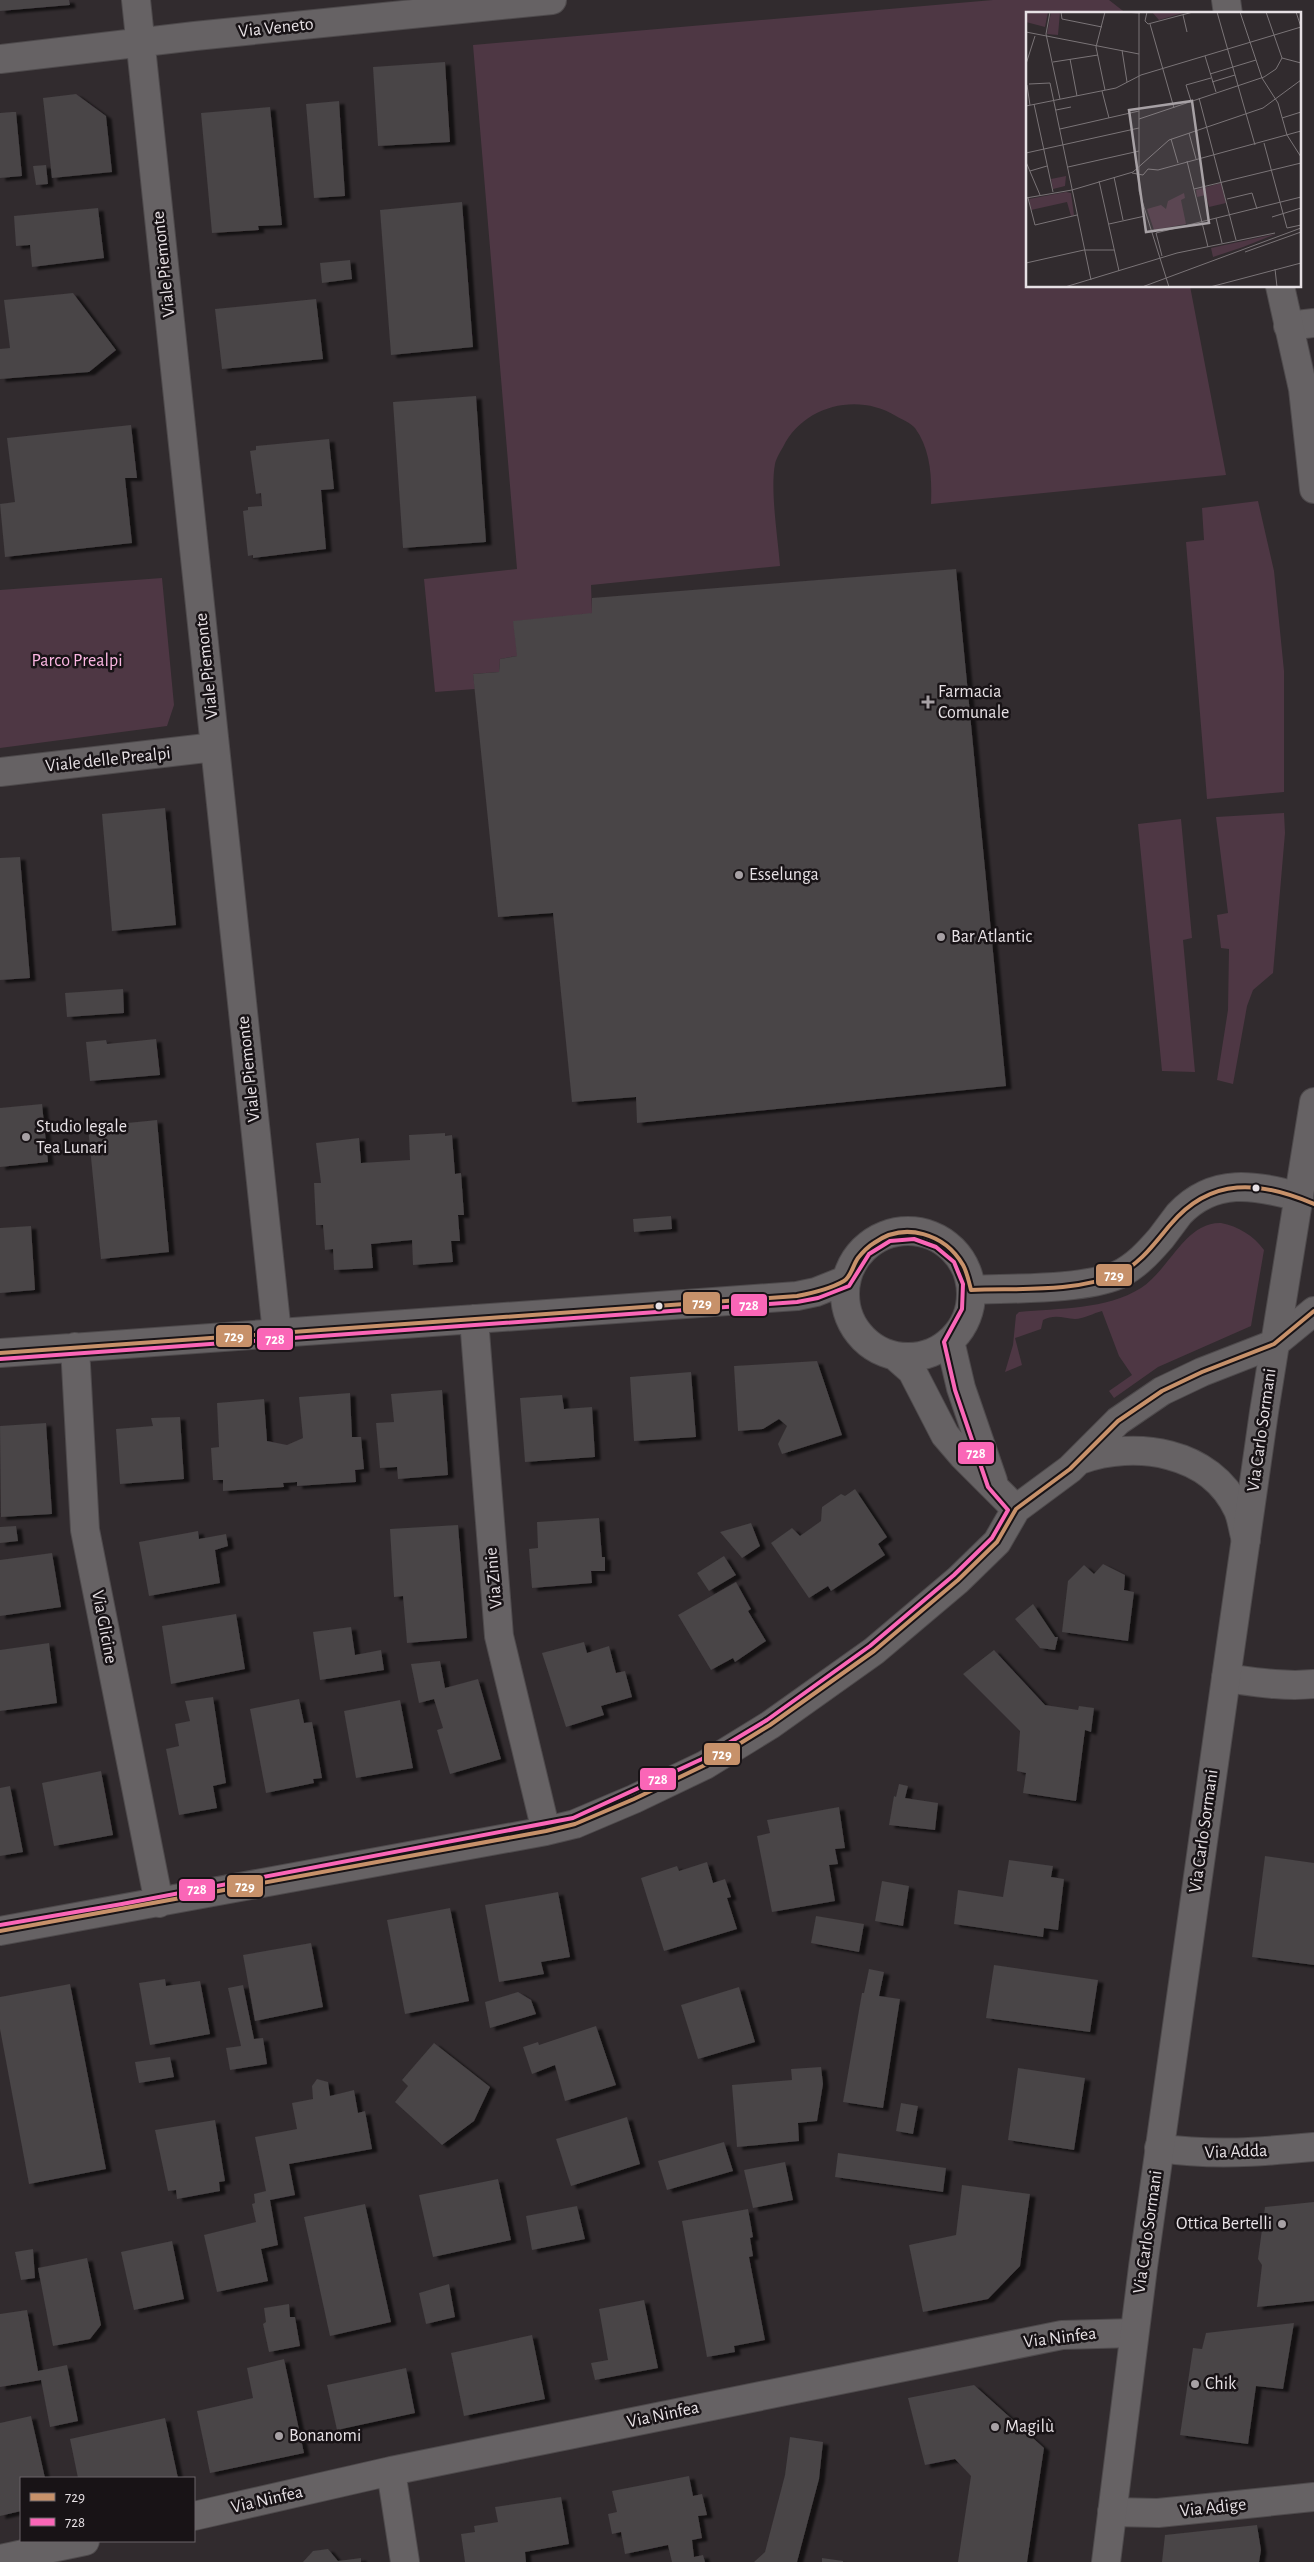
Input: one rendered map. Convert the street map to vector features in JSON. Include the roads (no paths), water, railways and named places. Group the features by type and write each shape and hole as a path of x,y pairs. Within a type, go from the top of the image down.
{"street":[{"name":"Viale Piemonte","path":"136,0 277,1333"},
{"name":"Via Veneto","path":"0,59 141,42 552,0"},
{"path":"1281,288 1301,324 1308,388 1314,489"},
{"name":"Viale delle Prealpi","path":"0,772 215,747"},
{"name":"Via Carlo Sormani","path":"1106,2562 1159,2148 1274,1344 1306,1201 1314,1102"},
{"path":"971,1290 1091,1283 1119,1274 1145,1256 1180,1214 1196,1200 1226,1187 1265,1188 1306,1201"},
{"path":"895,1356 923,1356 950,1342 960,1330 967,1317 971,1290 963,1264 952,1250 939,1239 918,1232 890,1234 872,1242 858,1255 846,1280 845,1300 851,1322 873,1347 895,1356 912,1372 945,1435 963,1456 1016,1509"},
{"path":"0,1353 797,1296 816,1292 846,1280"},
{"path":"0,1931 546,1831 575,1824 634,1799 705,1765 770,1725 874,1651 958,1580 997,1542 1016,1509 1080,1460 1118,1421 1162,1390 1274,1344 1314,1311"},
{"name":"Via Zinie","path":"474,1320 499,1636 546,1831"},
{"path":"950,1342 960,1388 994,1485"},
{"name":"Via Glicine","path":"75,1347 85,1530 159,1903"},
{"path":"1080,1460 1100,1452 1125,1451 1154,1451 1186,1460 1209,1475 1223,1488 1238,1510 1246,1540"},
{"path":"1226,1678 1298,1686 1314,1684"},
{"name":"Via Adda","path":"1159,2148 1199,2154 1225,2154 1314,2147"},
{"name":"Via Ninfea","path":"195,2516 391,2470 1062,2335 1134,2333"},
{"path":"391,2470 405,2562"},
{"name":"Via Adige","path":"1112,2512 1158,2513 1314,2497"},
{"path":"6,2560 80,2542"}],"place":[{"name":"Farmacia Comunale","path":"928,702"},
{"name":"Esselunga","path":"739,875"},
{"name":"Bar Atlantic","path":"941,937"},
{"name":"Studio legale Tea Lunari","path":"26,1137"},
{"name":"Ottica Bertelli","path":"1282,2224"},
{"name":"Chik","path":"1195,2384"},
{"name":"Magilù","path":"995,2427"},
{"name":"Bonanomi","path":"279,2436"}],"park label":[{"name":"Parco Prealpi","path":"77,661"}]}
